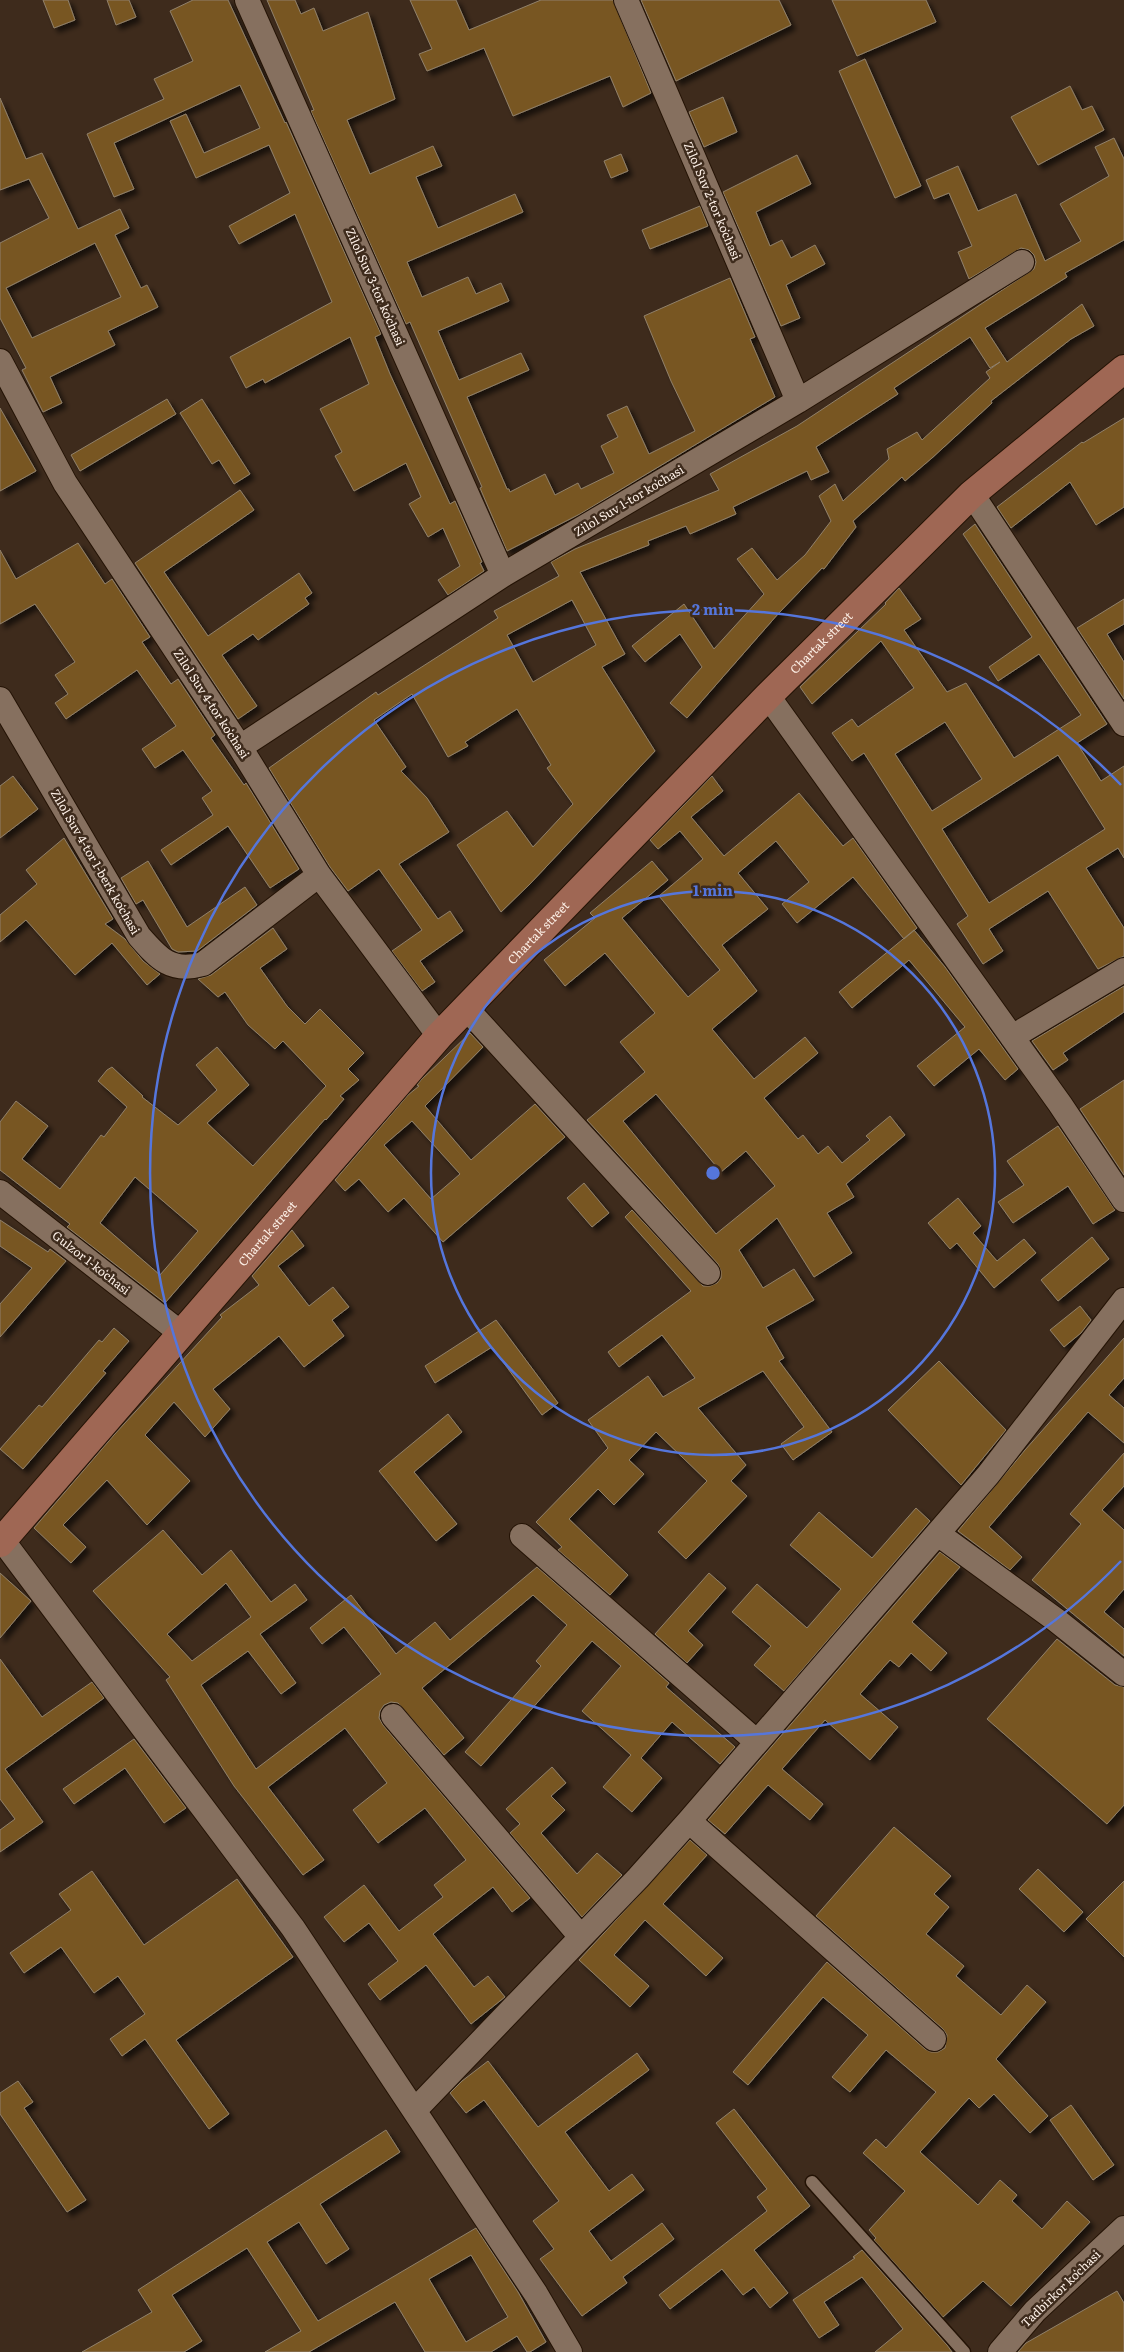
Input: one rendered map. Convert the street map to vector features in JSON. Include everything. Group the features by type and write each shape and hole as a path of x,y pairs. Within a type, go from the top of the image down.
{"main road":[{"name":"Chartak street","path":"1,1540 439,1036 768,696 972,494 1124,369"}],"street":[{"name":"Zilol Suv 3-tor koʻchasi","path":"247,0 503,575"},
{"name":"Zilol Suv 2-tor koʻchasi","path":"626,0 798,401"},
{"name":"Zilol Suv 1-tor koʻchasi","path":"240,747 503,575 798,401 1022,262"},
{"name":"Zilol Suv 4-tor koʻchasi","path":"0,361 65,484 240,747 319,876 439,1036"},
{"path":"972,494 1124,724"},
{"path":"768,696 1060,1104 1124,1200"},
{"name":"Zilol Suv 4-tor 1-berk koʻchasi","path":"0,699 139,936 160,960 176,967 190,968 203,964 319,876"},
{"path":"1012,1037 1124,970"},
{"path":"466,1008 708,1273"},
{"name":"Gulzor 1-koʻchasi","path":"0,1192 182,1334"},
{"path":"415,2110 638,1878 988,1475 1124,1300"},
{"path":"938,1534 1056,1620 1124,1674"},
{"path":"522,1536 757,1742"},
{"path":"1,1540 293,1928 536,2294 561,2349"},
{"path":"393,1716 581,1937"},
{"path":"688,1820 934,2039"},
{"name":"Tadbirkor koʻchasi","path":"1000,2352 1035,2311 1124,2228"}],"lane":[{"path":"812,2182 964,2352"}],"building":[{"path":"43,0 68,0 75,20 54,28"},
{"path":"107,0 129,0 136,17 116,25"},
{"path":"193,0 228,0 286,122 381,334 375,337 390,374 450,504 455,501 482,562 480,563 484,571 448,595 438,580 460,566 443,528 428,537 409,504 421,497 406,463 354,491 335,456 342,452 320,409 369,384 350,337 265,383 263,379 246,388 230,357 332,302 295,214 239,244 229,226 290,193 269,145 196,178 170,121 186,114 204,153 260,128 240,85 114,143 134,189 114,197 87,134 164,99 154,79 193,61 170,11"},
{"path":"267,0 295,0 301,14 314,8 323,31 368,12 395,99 347,120 370,174 433,146 442,166 416,177 438,228 515,194 523,212 407,262 422,297 468,277 476,294 501,283 509,301 438,331 459,380 521,353 529,370 467,397 510,492 545,474 555,495 578,483 581,489 614,473 601,446 618,437 607,415 627,406 649,454 695,431 671,381 644,316 730,278 755,337 750,339 775,397 580,514 507,551 480,488 482,487 410,322 406,324 311,111 314,110"},
{"path":"410,0 456,0 469,30 541,0 613,0 651,93 623,107 610,76 513,116 484,48 427,71 419,54 432,49"},
{"path":"641,0 779,0 791,25 676,81"},
{"path":"832,0 926,0 936,22 857,56"},
{"path":"865,59 921,186 895,198 839,71"},
{"path":"1070,86 1082,110 1092,106 1104,130 1038,165 1011,117"},
{"path":"723,97 737,132 704,147 689,112"},
{"path":"0,98 26,159 42,153 78,229 120,209 129,228 115,235 141,288 147,285 158,307 108,331 115,345 50,377 62,403 43,412 22,370 26,368 0,318 0,243 49,218 29,179 0,190","holes":["95,243 121,297 32,338 6,288"]},
{"path":"1114,138 1124,159 1124,240 1065,273 1067,277 985,328 1007,362 1082,304 1094,326 1071,339 991,401 992,403 932,458 905,481 902,477 853,521 856,527 824,569 822,568 778,614 687,718 670,703 702,667 680,634 645,662 632,646 684,604 714,649 764,594 737,559 752,548 777,580 805,555 831,521 819,496 835,484 843,501 889,459 887,449 917,432 922,440 990,378 986,372 1000,362 990,368 970,337 894,388 898,394 816,447 829,472 811,480 807,471 733,507 736,514 690,534 686,526 648,541 649,545 580,572 625,654 602,667 655,751 530,884 501,912 457,845 507,811 533,847 573,804 547,768 551,765 517,709 465,742 468,746 448,757 412,694 374,720 406,767 401,771 427,798 449,832 399,864 438,919 450,911 463,931 420,961 435,982 422,991 392,951 422,930 379,869 348,891 330,867 269,768 376,692 378,695 498,618 494,611 559,576 551,562 575,549 719,490 710,474 797,426 1034,269 1036,262 1034,255 1029,250 1021,248 969,279 958,252 972,246 949,193 934,199 926,180 958,166 978,211 1016,194 1045,261 1081,241 1060,204 1109,176 1095,147","holes":["572,600 596,645 533,682 507,635"]},
{"path":"621,154 628,171 611,178 604,161"},
{"path":"797,155 811,184 756,212 770,246 782,240 791,258 815,245 825,264 786,285 800,318 781,326 723,192"},
{"path":"700,206 708,226 650,249 642,230"},
{"path":"167,399 176,414 80,471 71,455"},
{"path":"202,399 250,474 234,484 219,460 212,464 180,413"},
{"path":"0,408 36,471 0,491"},
{"path":"1124,418 1124,507 1096,525 1070,482 1011,528 997,507 1082,442"},
{"path":"240,490 254,510 164,572 208,636 299,573 312,593 305,598 309,604 258,640 253,634 222,655 257,706 238,719 135,563"},
{"path":"975,524 1107,724 1077,743 1101,781 1124,766 1124,858 1118,848 1086,868 1124,928 1124,956 1098,969 1048,891 989,929 1003,951 983,964 957,924 968,916 864,753 852,761 832,733 852,719 858,727 914,688 881,641 812,704 800,687 886,604 899,588 921,619 904,630 947,692 966,683 1014,758 1081,715 1039,654 998,681 989,667 1032,637 963,534","holes":["945,722 982,779 932,811 895,754","1058,755 1105,829 989,903 942,829"]},
{"path":"78,543 105,584 112,579 150,637 142,642 171,684 178,679 215,735 211,738 244,785 246,783 299,869 270,888 228,826 171,865 161,850 213,815 202,798 212,791 183,750 155,768 142,749 176,726 137,670 66,719 55,703 68,694 55,675 75,662 35,604 0,624 0,550 16,579"},
{"path":"1124,599 1124,624 1107,634 1124,662 1124,699 1077,628"},
{"path":"13,776 38,809 0,838 0,786"},
{"path":"712,776 723,791 691,817 724,856 799,793 843,846 853,838 917,928 904,939 853,877 797,923 782,904 809,882 776,841 738,873 768,909 722,945 757,991 712,1029 754,1079 805,1037 818,1053 764,1098 798,1139 803,1135 818,1154 828,1146 842,1163 870,1140 866,1136 890,1116 905,1135 846,1184 854,1197 827,1213 852,1253 814,1277 777,1218 739,1250 763,1288 794,1269 814,1300 766,1327 784,1358 779,1361 832,1432 793,1460 781,1444 804,1427 763,1371 698,1408 746,1465 731,1481 747,1496 686,1559 658,1532 707,1481 656,1432 629,1460 644,1474 614,1505 598,1489 569,1519 628,1575 610,1595 558,1550 562,1547 536,1522 608,1448 588,1420 648,1376 663,1397 695,1378 662,1335 619,1367 608,1352 691,1291 625,1217 632,1210 703,1286 717,1283 721,1278 721,1271 718,1264 587,1120 645,1072 620,1042 655,1013 605,953 565,986 544,960 595,918 590,913 652,861 668,880 622,918 688,997 720,970 659,896 703,859 680,831 658,849 650,840","holes":["656,1094 721,1172 746,1151 775,1186 716,1234 623,1121"]},
{"path":"64,838 113,919 105,924 125,939 143,961 160,974 147,985 112,943 75,975 26,920 0,942 0,915 37,884 26,870"},
{"path":"148,861 187,927 245,887 257,905 197,951 178,952 172,949 143,900 136,904 121,878"},
{"path":"273,928 287,949 260,968 287,1006 305,1024 320,1009 364,1053 348,1069 359,1080 340,1096 344,1099 165,1303 67,1227 70,1224 0,1170 0,1122 16,1101 48,1126 22,1159 60,1189 101,1135 104,1137 127,1107 98,1081 107,1070 112,1067 142,1097 178,1125 217,1090 196,1065 217,1047 249,1085 207,1123 253,1166 326,1086 283,1041 275,1049 248,1025 225,992 218,997 198,979 211,975","holes":["135,1177 198,1231 160,1275 100,1223"]},
{"path":"914,930 945,967 1018,1069 1005,1080 979,1049 934,1086 917,1066 965,1027 909,960 852,1008 839,992"},
{"path":"1124,986 1124,1012 1063,1053 1068,1060 1053,1070 1032,1041"},
{"path":"470,1033 483,1047 425,1106 471,1160 535,1104 565,1137 443,1242 404,1198 388,1212 359,1179 345,1191 335,1180 408,1095 419,1086 417,1085","holes":["412,1121 460,1174 431,1199 384,1145"]},
{"path":"1124,1080 1124,1175 1080,1109"},
{"path":"1058,1126 1115,1210 1093,1224 1068,1186 1013,1223 998,1202 1024,1185 1007,1161"},
{"path":"584,1183 609,1213 592,1227 567,1198"},
{"path":"958,1198 981,1226 973,1233 997,1261 1024,1239 1036,1253 994,1288 957,1243 950,1249 928,1223"},
{"path":"0,1220 48,1252 50,1249 66,1261 0,1337 0,1304 32,1268 0,1246"},
{"path":"292,1230 304,1246 278,1266 309,1306 333,1287 349,1307 332,1320 344,1336 304,1367 279,1336 213,1389 230,1409 205,1437 174,1402 145,1435 190,1481 147,1525 107,1480 63,1525 86,1547 71,1563 34,1528 114,1435 222,1317 220,1315 259,1285 252,1276"},
{"path":"1092,1237 1109,1259 1058,1301 1041,1280"},
{"path":"1080,1306 1091,1320 1081,1333 1064,1347 1050,1330"},
{"path":"496,1320 558,1403 542,1415 492,1347 435,1383 425,1366"},
{"path":"114,1328 129,1341 103,1371 106,1373 23,1469 0,1449 39,1405 42,1407 99,1340 102,1342"},
{"path":"1124,1338 1124,1378 1109,1395 1124,1408 1124,1443 1088,1412 989,1527 1022,1557 1010,1570 958,1531 1025,1450"},
{"path":"939,1361 1006,1430 961,1485 888,1410"},
{"path":"448,1414 462,1432 414,1472 457,1524 436,1541 379,1471"},
{"path":"1124,1453 1124,1486 1102,1510 1124,1530 1124,1589 1104,1612 1124,1629 1124,1656 1032,1580 1081,1524 1070,1514"},
{"path":"916,1508 930,1521 784,1691 754,1665 771,1646 732,1612 757,1584 807,1628 841,1589 790,1545 819,1512 872,1558"},
{"path":"163,1530 202,1575 231,1550 271,1602 295,1584 307,1600 260,1634 296,1683 281,1694 248,1651 201,1685 256,1769 381,1674 344,1627 322,1644 310,1628 351,1595 396,1654 435,1622 450,1640 537,1567 669,1683 666,1687 735,1747 720,1764 672,1722 641,1758 662,1778 632,1812 603,1787 631,1755 582,1711 621,1666 592,1641 481,1766 465,1752 541,1666 536,1661 567,1625 533,1595 422,1688 464,1738 444,1755 398,1703 391,1702 384,1705 380,1711 379,1718 383,1725 530,1898 512,1912 493,1887 433,1934 474,1987 488,1976 505,1997 471,2024 426,1965 380,2000 368,1984 398,1961 369,1923 344,1942 324,1917 364,1885 399,1931 443,1897 434,1885 466,1860 425,1808 378,1843 353,1810 387,1783 345,1728 268,1787 324,1860 303,1875 234,1786 166,1680 170,1677 93,1591","holes":["226,1583 251,1617 192,1661 167,1634"]},
{"path":"940,1552 960,1567 912,1622 947,1653 931,1671 911,1653 899,1667 890,1660 860,1694 898,1727 870,1760 825,1720 782,1769 823,1804 810,1820 768,1785 725,1834 708,1820"},
{"path":"0,1573 31,1601 0,1638"},
{"path":"709,1573 726,1588 688,1631 703,1645 687,1663 655,1634"},
{"path":"1057,1639 1115,1685 1124,1687 1124,1805 1107,1824 987,1719"},
{"path":"0,1659 42,1717 92,1682 104,1698 5,1769 43,1822 0,1852 0,1830 15,1819 0,1799"},
{"path":"134,1739 186,1808 164,1823 125,1768 74,1804 63,1789"},
{"path":"552,1767 566,1783 551,1796 565,1810 541,1833 577,1874 597,1853 622,1875 582,1917 510,1833 520,1824 506,1809"},
{"path":"894,1827 951,1876 934,1894 949,1907 926,1934 964,1966 956,1976 1001,2015 1027,1985 1046,2002 996,2059 1048,2116 1030,2133 994,2094 979,2108 969,2098 920,2152 978,2205 1000,2180 1017,2195 1012,2201 1042,2229 1067,2201 1090,2222 1011,2306 983,2281 943,2317 874,2240 876,2238 869,2230 905,2191 863,2153 876,2139 886,2148 936,2092 886,2050 850,2092 832,2077 868,2035 823,1997 748,2085 733,2072 827,1962 925,2049 931,2052 938,2052 945,2048 947,2035 943,2029 816,1916"},
{"path":"690,1840 707,1855 663,1904 723,1958 706,1976 645,1920 614,1955 649,1986 630,2007 579,1960"},
{"path":"1038,1869 1083,1912 1064,1932 1019,1889"},
{"path":"92,1871 144,1945 237,1879 293,1957 176,2040 229,2114 209,2129 145,2039 122,2056 110,2039 145,2014 118,1976 94,1993 61,1947 24,1973 10,1953 71,1910 59,1894"},
{"path":"1124,1881 1124,1957 1086,1919"},
{"path":"637,2053 649,2070 565,2132 609,2191 632,2174 644,2190 589,2231 611,2261 662,2223 674,2239 623,2277 627,2283 582,2316 540,2259 554,2249 533,2221 559,2201 484,2100 466,2113 450,2093 488,2061 538,2127"},
{"path":"18,2081 33,2102 24,2108 86,2200 67,2212 0,2114 0,2093"},
{"path":"1071,2105 1114,2165 1093,2180 1050,2120"},
{"path":"734,2109 810,2206 754,2250 788,2293 770,2308 754,2287 743,2295 722,2269 670,2309 659,2295 767,2211 757,2197 767,2189 716,2123"},
{"path":"386,2130 400,2152 320,2204 349,2249 326,2264 299,2222 267,2242 318,2321 476,2228 518,2292 546,2342 530,2352 527,2352 517,2336 491,2352 425,2352 395,2302 309,2352 265,2352 301,2331 247,2248 172,2295 202,2341 184,2352 82,2352 152,2312 138,2290","holes":["471,2255 508,2317 466,2342 429,2279"]},
{"path":"862,2250 952,2352 875,2352 903,2329 862,2277 824,2302 839,2325 819,2338 793,2300 855,2258 853,2257"},
{"path":"1117,2291 1124,2303 1124,2352 1018,2352 1026,2343"}]}
